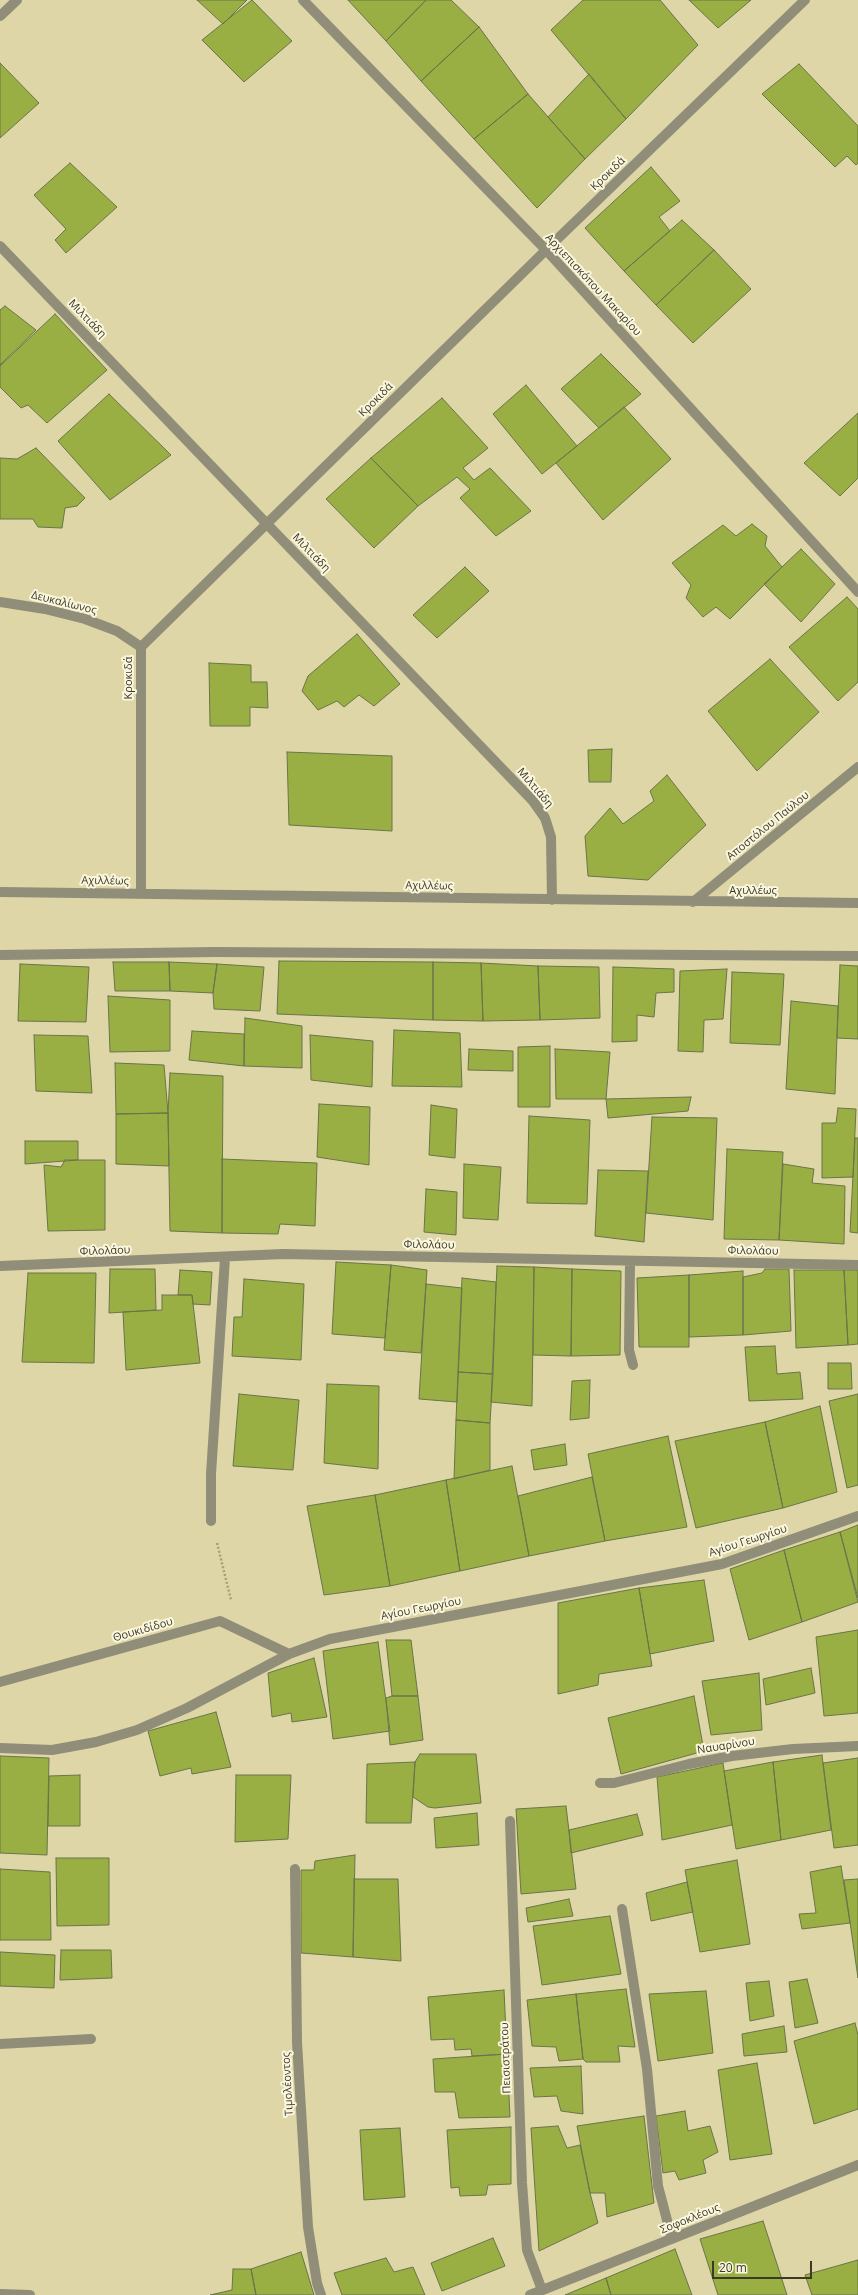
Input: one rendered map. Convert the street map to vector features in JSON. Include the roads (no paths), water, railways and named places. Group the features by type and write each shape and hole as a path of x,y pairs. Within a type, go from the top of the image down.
{"street":[{"path":"0,16 17,0"},
{"name":"Αρχιεπισκόπου Μακαρίου","path":"303,0 546,250 858,592"},
{"name":"Κροκιδά","path":"140,893 141,647 546,250 805,0"},
{"name":"Μιλτιάδη","path":"0,246 533,801 545,818 551,837 552,900"},
{"name":"Δευκαλίωνος","path":"0,602 45,609 85,619 117,632 141,647"},
{"name":"Αποστόλου Παύλου","path":"693,902 858,767"},
{"name":"Αχιλλέως","path":"0,892 858,903"},
{"path":"0,955 215,952 858,956"},
{"name":"Φιλολάου","path":"0,1266 225,1258 283,1254 858,1265"},
{"path":"211,1522 211,1474 225,1258"},
{"path":"630,1261 629,1350 633,1365"},
{"name":"Αγίου Γεωργίου","path":"0,1748 52,1750 96,1742 137,1730 187,1708 289,1654 330,1639 722,1564 858,1516"},
{"name":"Θουκιδίδου","path":"0,1682 220,1621 289,1654"},
{"name":"Ναυαρίνου","path":"600,1783 614,1783 690,1764 732,1756 793,1749 858,1746"},
{"name":"Πεισιστράτου","path":"510,1821 522,2183 527,2250 542,2290"},
{"name":"Τιμολέοντος","path":"295,1869 297,2042 308,2219 317,2283 321,2295"},
{"path":"622,1909 647,2069 658,2186 672,2239"},
{"path":"0,2044 91,2039"},
{"name":"Σοφοκλέους","path":"530,2295 858,2165"},
{"path":"0,2294 30,2295"}]}
